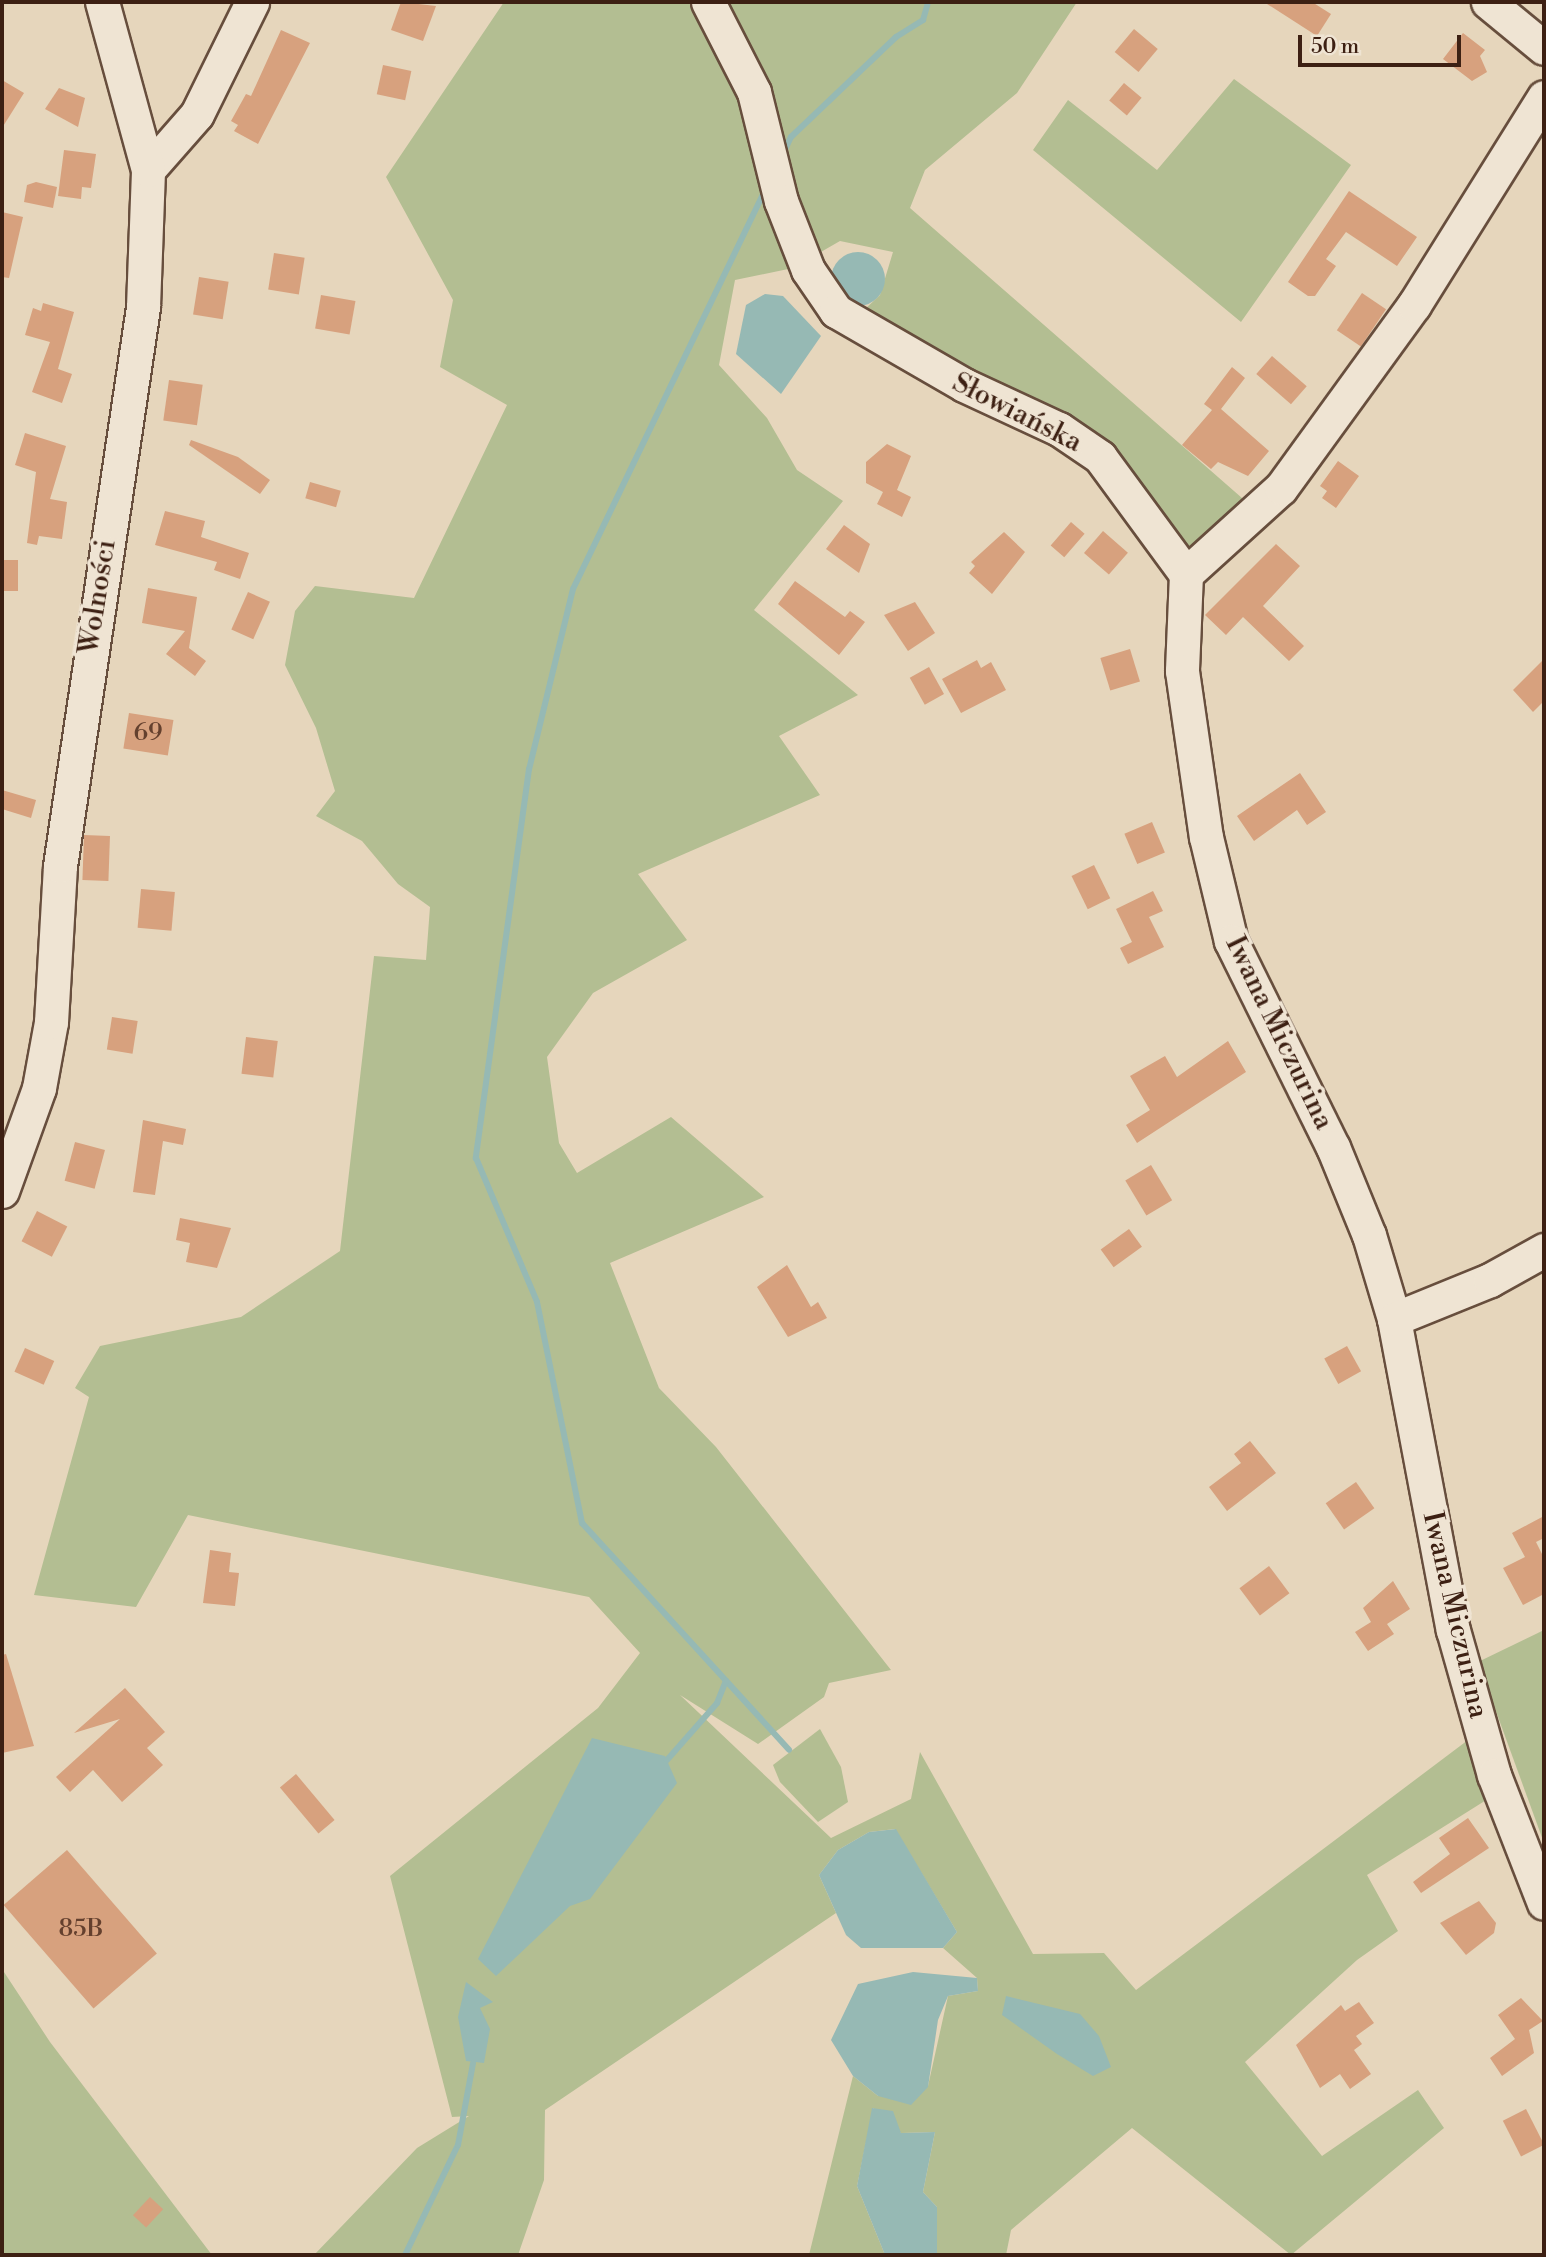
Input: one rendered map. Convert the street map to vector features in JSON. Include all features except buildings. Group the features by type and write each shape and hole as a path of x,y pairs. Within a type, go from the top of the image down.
{"street":[{"name":"Wolności","path":"2,1191 39,1088 51,1022 60,866 143,307 148,170 102,2"},
{"path":"148,170 197,114 252,2"},
{"name":"Słowiańska","path":"708,2 754,92 781,201 808,270 836,311 964,385 1059,429 1100,457 1186,574"},
{"path":"1488,2 1544,47"},
{"path":"1186,574 1281,488 1414,305 1544,97"},
{"name":"Iwana Miczurina","path":"1186,574 1182,671 1206,837 1231,941 1333,1147 1394,1319 1453,1630 1494,1774 1544,1903"},
{"path":"1394,1319 1490,1280 1544,1250"}],"green space":[{"path":"504,2 1077,2 1017,93 925,170 910,208 1250,505 1188,561 1089,428 867,323 863,311 880,295 893,252 840,241 793,268 735,280 719,365 767,418 797,470 843,501 754,610 858,695 779,736 820,795 638,874 687,940 593,993 547,1057 559,1143 577,1173 671,1117 764,1197 610,1263 659,1388 716,1447 891,1670 829,1683 824,1697 758,1744 680,1695 831,1838 911,1799 920,1752 1033,1954 1104,1953 1136,1990 1472,1737 1491,1797 1367,1875 1398,1931 1357,1960 1245,2062 1322,2156 1418,2090 1444,2128 1291,2255 1132,2128 1011,2230 1006,2255 937,2255 937,2207 923,2192 935,2132 901,2133 873,2108 857,2186 885,2255 809,2255 853,2076 878,2096 928,2086 948,1996 978,1991 977,1978 943,1948 957,1932 895,1829 869,1832 838,1850 819,1875 836,1913 545,2110 544,2180 518,2255 314,2255 417,2148 469,2116 452,2117 390,1876 598,1708 640,1653 589,1597 188,1515 136,1607 34,1595 89,1397 75,1388 100,1346 241,1317 340,1251 374,956 426,960 430,907 398,884 362,841 316,816 335,791 316,728 285,665 295,611 315,586 414,598 507,405 440,367 453,300 386,177"},
{"path":"1234,79 1351,165 1241,322 1033,150 1068,100 1157,170"},
{"path":"1544,1630 1544,1843 1478,1662"},
{"path":"820,1729 841,1767 848,1802 818,1822 780,1782 773,1765"},
{"path":"2,1969 50,2042 212,2255 2,2255"}],"water":[{"path":"858,252 877,260 885,279 877,298 858,306 839,298 831,279 839,260"},
{"path":"765,294 783,296 821,336 781,394 736,354 746,305"},
{"path":"592,1738 665,1756 677,1783 590,1899 570,1906 496,1976 478,1959"},
{"path":"896,1829 957,1932 943,1948 861,1948 846,1935 819,1875 838,1850 869,1832"},
{"path":"913,1972 977,1978 978,1991 948,1996 938,2020 928,2087 911,2105 878,2096 853,2076 831,2040 858,1984"},
{"path":"466,1982 493,2002 480,2008 490,2029 484,2063 466,2061 458,2017"},
{"path":"1006,1996 1080,2014 1099,2036 1111,2067 1093,2076 1057,2054 1002,2015"},
{"path":"872,2108 893,2111 901,2133 935,2132 923,2192 937,2207 937,2255 885,2255 857,2186"}],"waterway":[{"path":"783,154 791,137 896,37 923,20 928,2"},
{"path":"766,188 573,589 529,769 476,1158 537,1302 582,1523 789,1750"},
{"path":"667,1760 717,1703 726,1681"},
{"path":"405,2255 458,2145 473,2063"}]}
